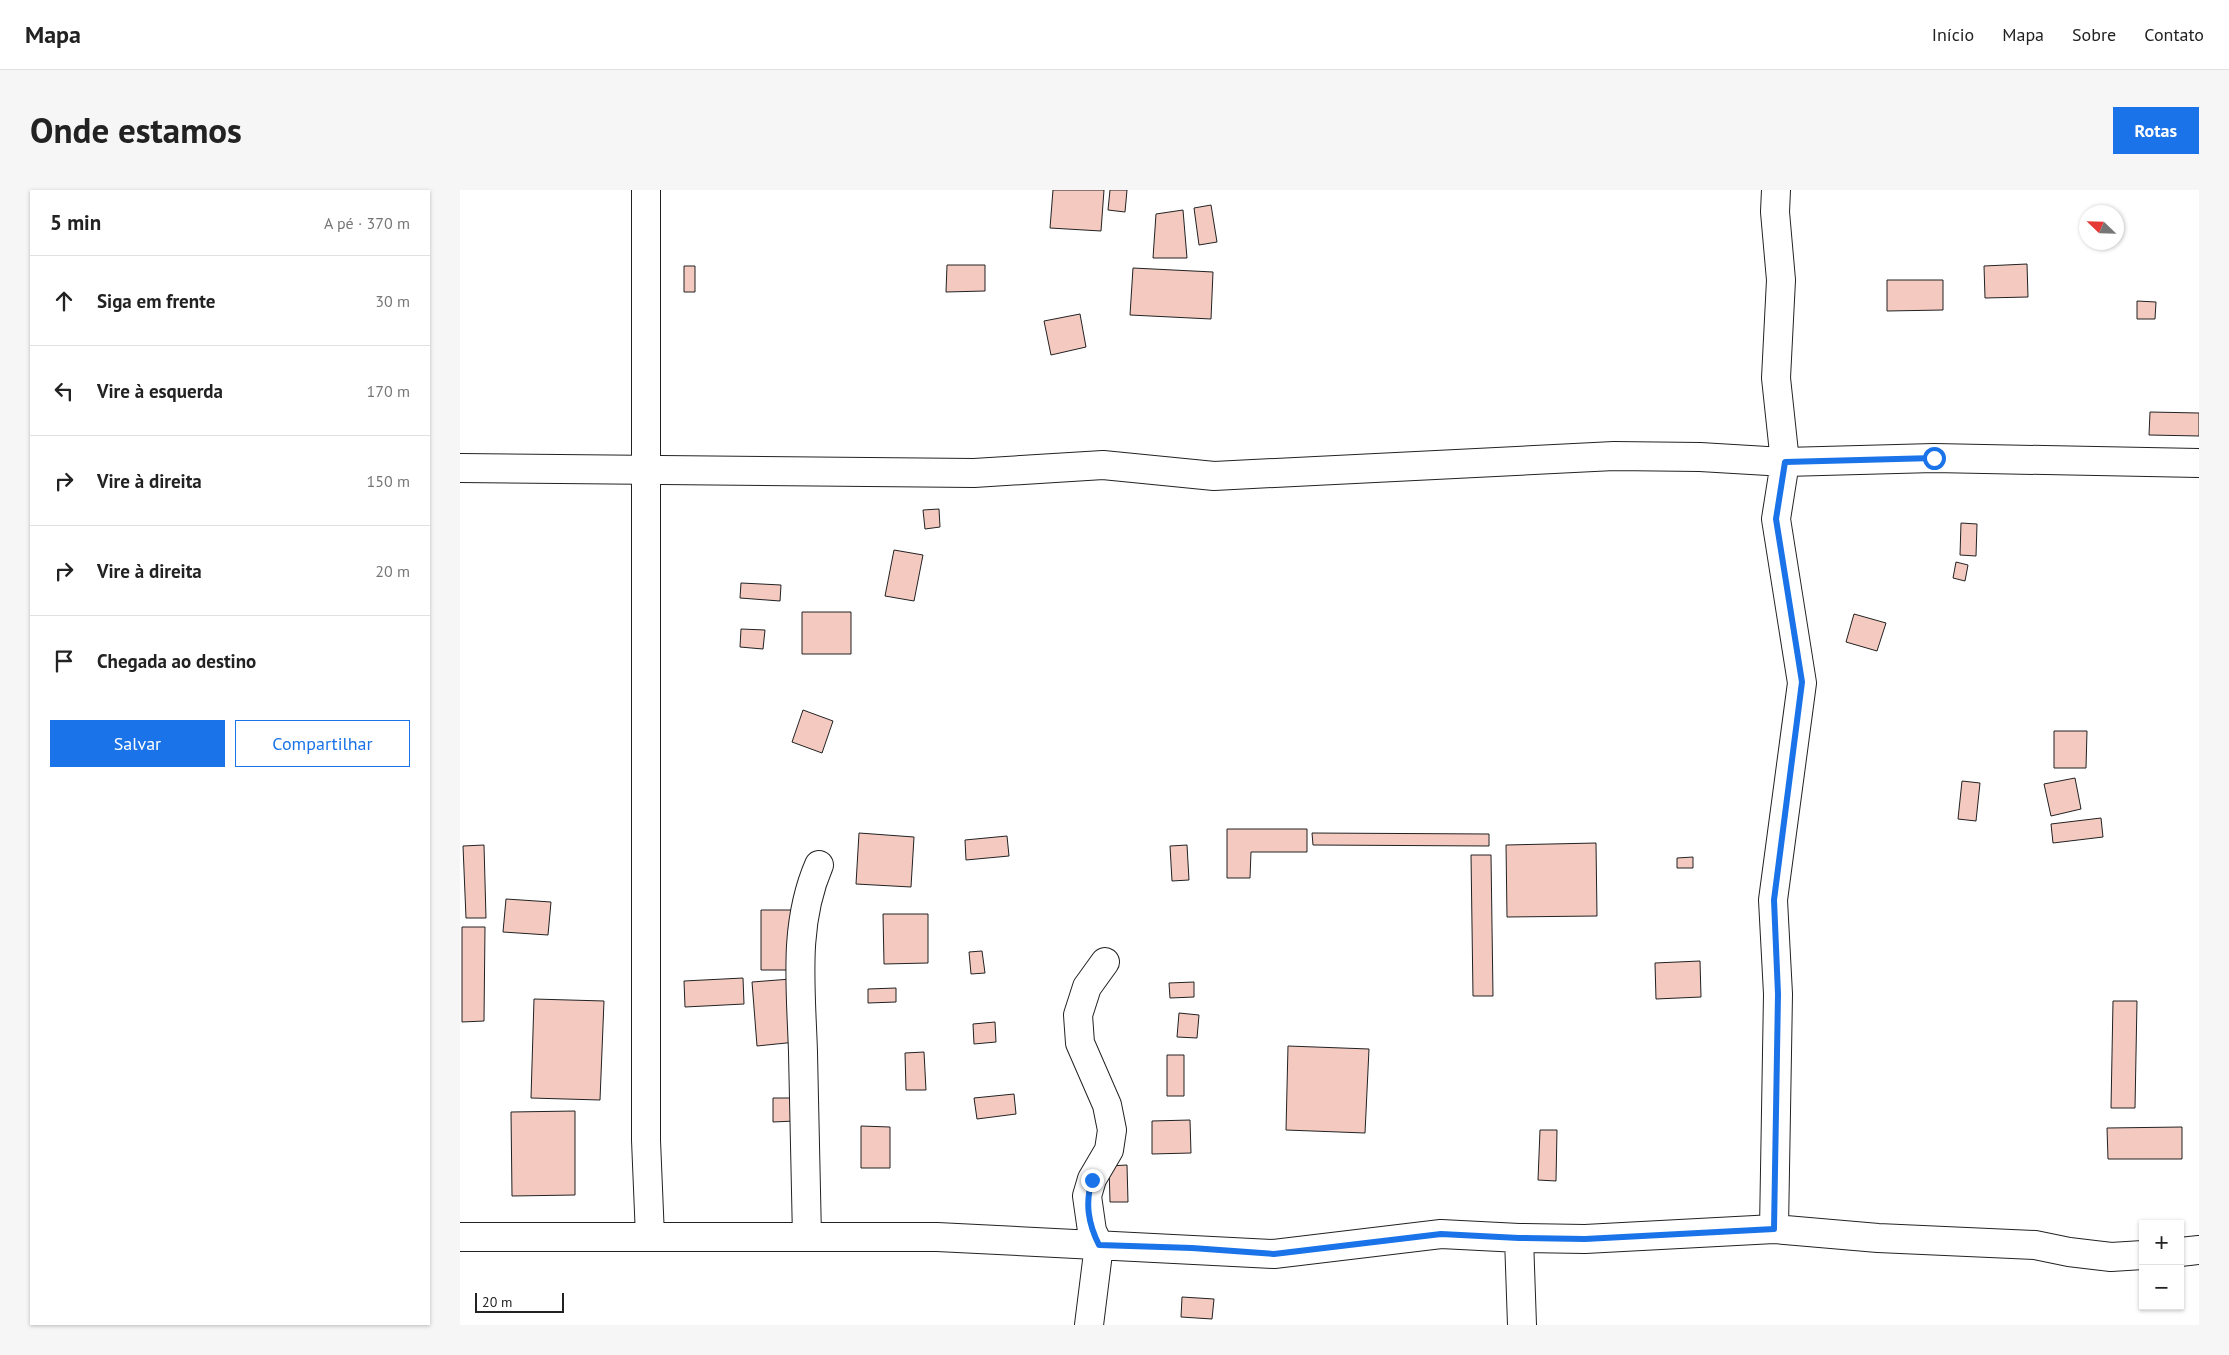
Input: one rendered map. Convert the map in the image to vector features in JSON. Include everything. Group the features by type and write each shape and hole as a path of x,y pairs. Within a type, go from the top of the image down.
{"street":[{"path":"646,190 646,1130 650,1237"},
{"path":"1774,1229 1778,994 1774,900 1802,682 1776,519 1785,462 1776,378 1781,280 1775,212 1776,190"},
{"path":"460,468 974,473 1103,465 1214,476 1614,456 1700,457 1785,462 1934,458 2199,463"},
{"path":"807,1237 801,978 802,924 810,886 818,865"},
{"path":"1089,1325 1099,1245 1092,1231 1087,1196 1092,1180 1109,1150 1112,1130 1107,1104 1080,1043 1078,1015 1087,987 1105,962"},
{"path":"460,1237 650,1237 698,1235 937,1237 1192,1248 1274,1254 1441,1234 1585,1239 1774,1229 1878,1238 2035,1245 2069,1252 2111,1257 2139,1255"},
{"path":"1519,1238 1522,1325"},
{"path":"2184,1252 2199,1250"}],"building":[{"path":"1053,190 1104,190 1101,231 1050,228"},
{"path":"1110,190 1127,190 1125,212 1108,210"},
{"path":"1211,205 1217,242 1199,245 1194,208"},
{"path":"1183,210 1187,258 1153,258 1156,214"},
{"path":"2027,264 2028,297 1985,298 1984,266"},
{"path":"947,265 985,265 985,291 946,292"},
{"path":"684,266 695,266 695,292 684,292"},
{"path":"1133,268 1213,272 1211,319 1130,315"},
{"path":"1887,280 1943,280 1943,310 1887,311"},
{"path":"2137,301 2156,302 2155,319 2137,319"},
{"path":"1080,314 1086,347 1051,355 1044,321"},
{"path":"2150,412 2199,413 2199,436 2149,435"},
{"path":"939,509 940,527 925,529 923,510"},
{"path":"1961,523 1977,524 1976,556 1960,555"},
{"path":"894,550 923,555 914,601 885,596"},
{"path":"1956,562 1968,565 1965,581 1953,578"},
{"path":"741,583 781,585 780,601 740,598"},
{"path":"802,612 851,612 851,654 802,654"},
{"path":"1854,614 1886,623 1877,651 1846,642"},
{"path":"741,629 765,630 763,649 740,647"},
{"path":"803,710 833,721 822,753 792,742"},
{"path":"2054,731 2087,731 2086,768 2054,768"},
{"path":"2075,778 2081,809 2051,816 2044,784"},
{"path":"1962,781 1980,783 1976,821 1958,819"},
{"path":"2101,818 2103,837 2053,843 2051,824"},
{"path":"1227,829 1307,829 1307,852 1251,852 1250,878 1227,878"},
{"path":"859,833 914,837 911,887 856,884"},
{"path":"1312,833 1489,834 1489,846 1313,845"},
{"path":"1007,836 1009,856 966,860 965,840"},
{"path":"1596,843 1597,916 1507,917 1506,845"},
{"path":"484,845 486,918 466,918 463,846"},
{"path":"1187,845 1189,880 1172,881 1170,846"},
{"path":"1471,855 1491,855 1493,996 1473,996"},
{"path":"1693,857 1693,868 1677,868 1677,858"},
{"path":"506,899 551,902 548,935 503,932"},
{"path":"761,910 797,910 797,970 761,970"},
{"path":"883,914 928,914 928,963 884,964"},
{"path":"462,927 485,927 484,1021 462,1022"},
{"path":"982,951 985,973 971,974 969,952"},
{"path":"1700,961 1701,997 1656,999 1655,963"},
{"path":"743,978 744,1004 685,1007 684,981"},
{"path":"791,979 796,1042 757,1046 752,982"},
{"path":"1194,982 1194,997 1170,998 1169,983"},
{"path":"896,988 896,1002 868,1003 868,989"},
{"path":"534,999 604,1001 600,1100 531,1098"},
{"path":"2113,1001 2137,1001 2135,1108 2111,1108"},
{"path":"1179,1013 1199,1015 1197,1038 1177,1037"},
{"path":"995,1022 996,1042 974,1044 973,1024"},
{"path":"1288,1046 1369,1049 1365,1133 1286,1130"},
{"path":"924,1052 926,1090 906,1090 905,1053"},
{"path":"1167,1055 1184,1055 1184,1096 1167,1096"},
{"path":"1014,1094 1016,1114 977,1119 974,1098"},
{"path":"773,1098 794,1098 795,1121 773,1122"},
{"path":"575,1111 575,1195 512,1196 511,1112"},
{"path":"1190,1120 1191,1153 1152,1154 1152,1121"},
{"path":"861,1126 890,1127 890,1168 861,1168"},
{"path":"2182,1127 2182,1159 2108,1159 2107,1128"},
{"path":"1540,1130 1557,1130 1556,1181 1538,1180"},
{"path":"1127,1165 1128,1202 1110,1202 1109,1166"},
{"path":"1182,1297 1214,1299 1212,1319 1181,1317"}],"route":[{"path":"1092,1180 1087,1196 1088,1211 1092,1231 1099,1245 1192,1248 1274,1254 1441,1234 1585,1239 1774,1229 1778,994 1774,900 1782,821 1802,682 1776,519 1785,462 1934,458"}]}
